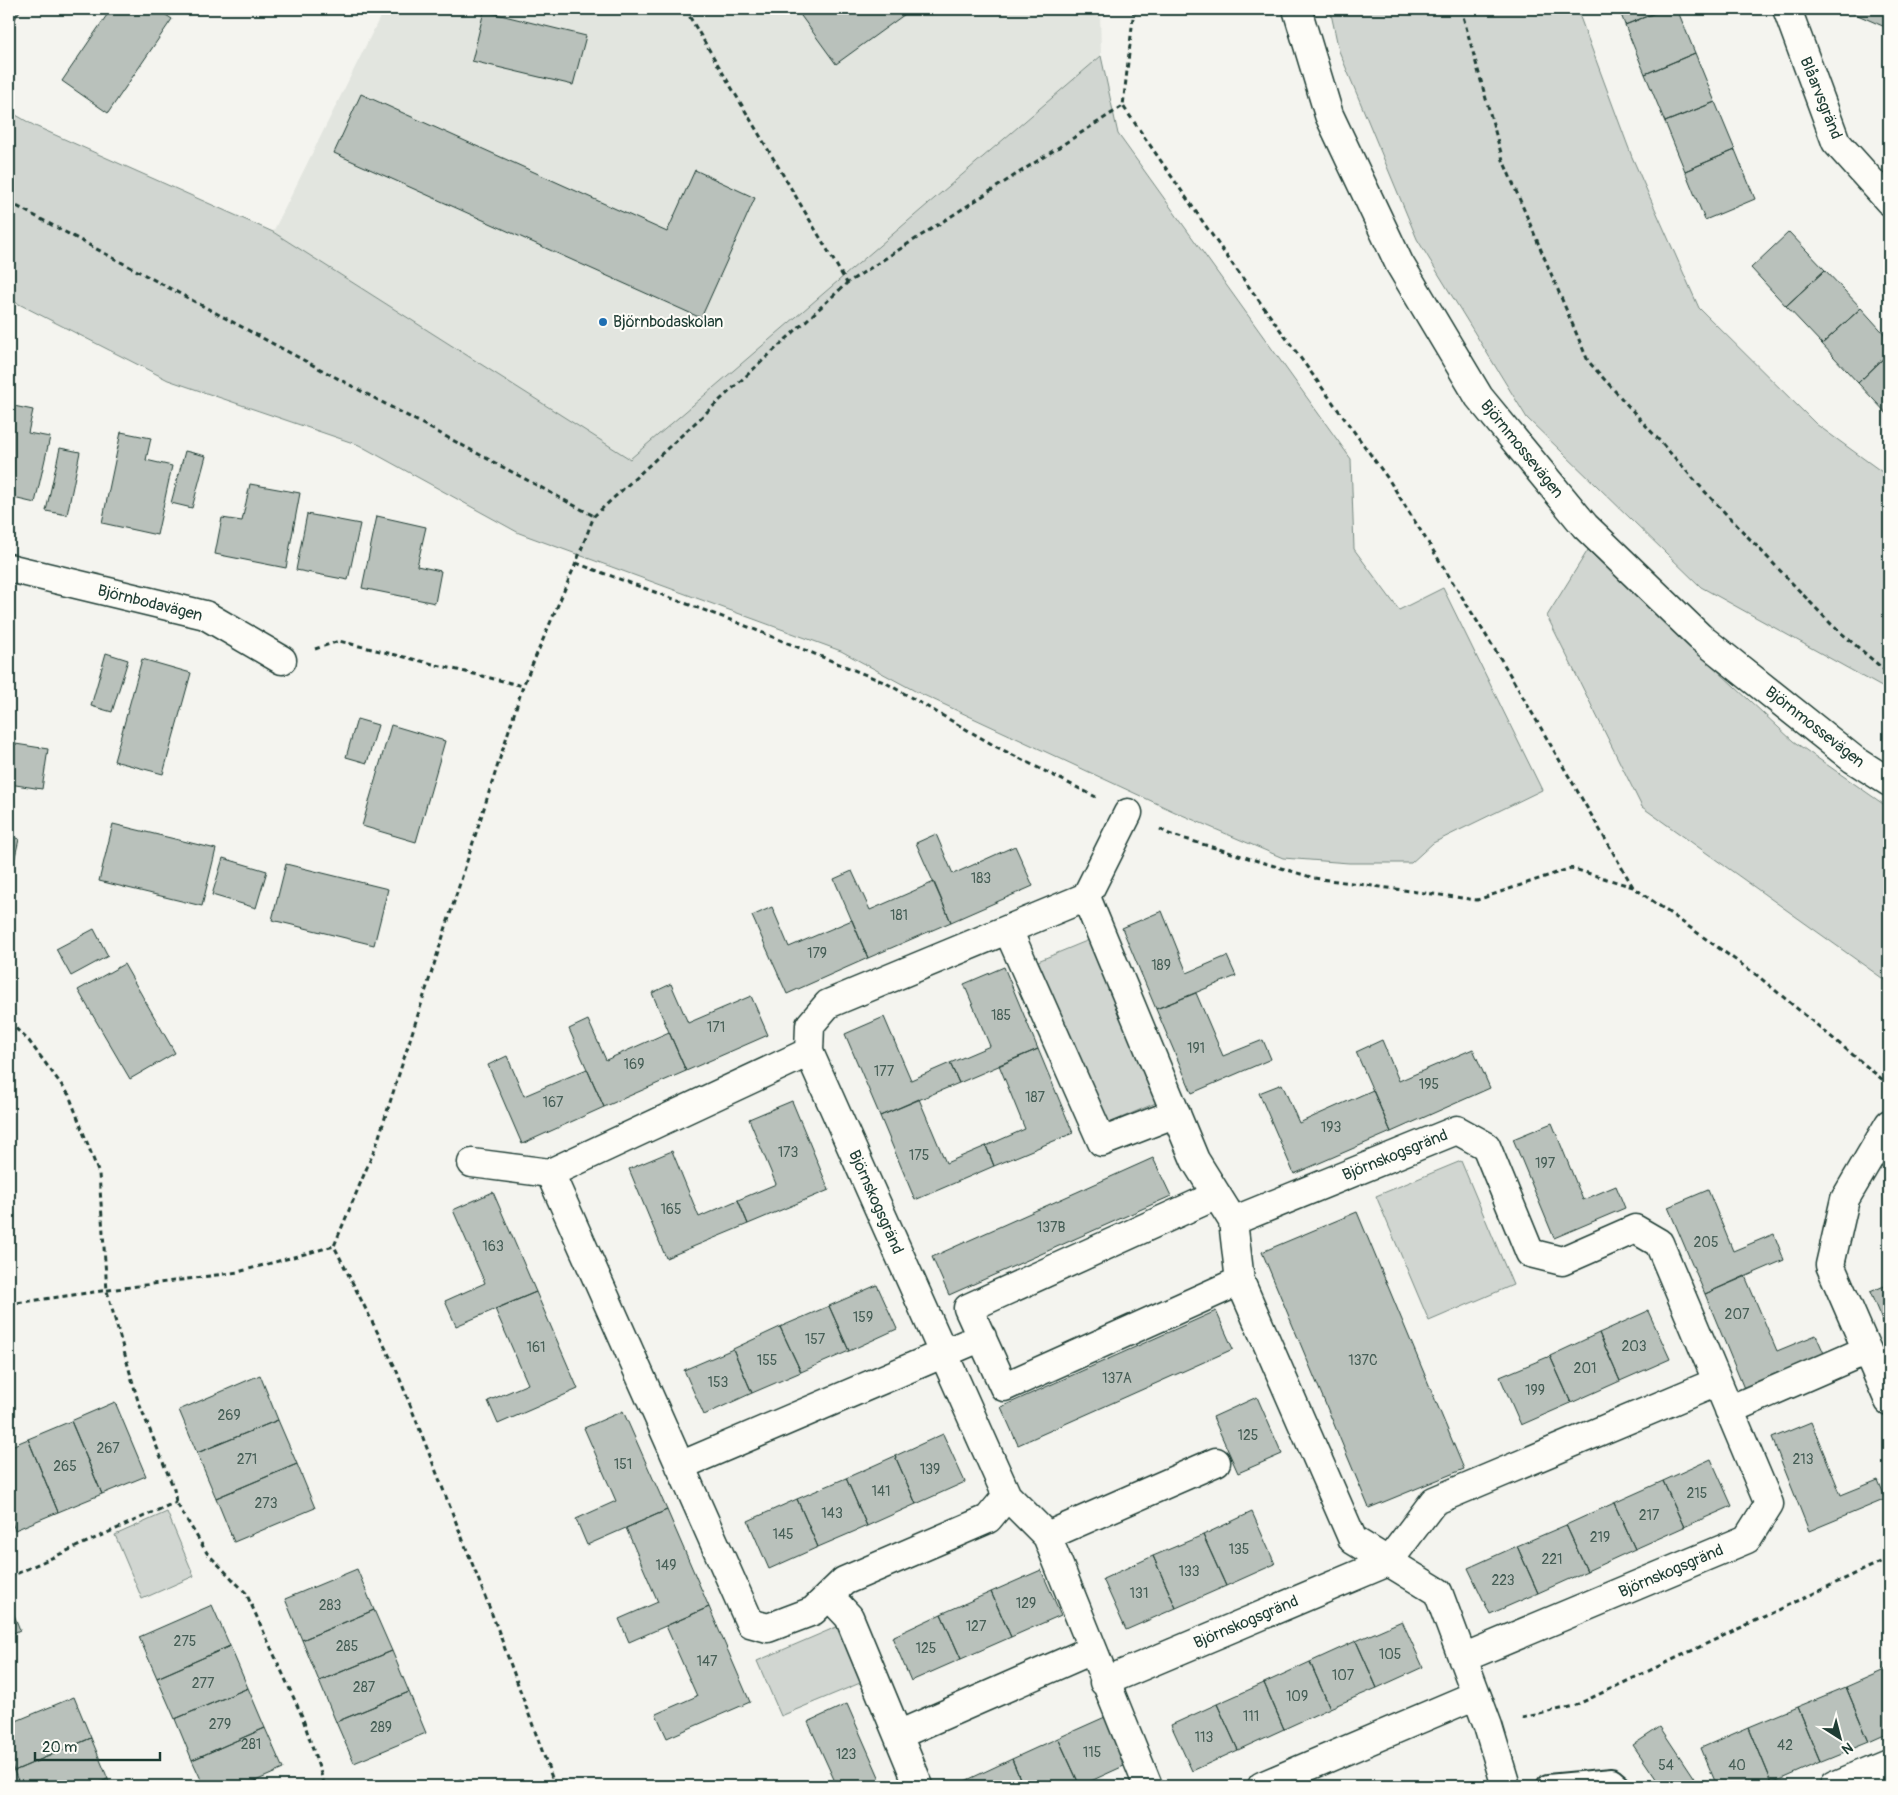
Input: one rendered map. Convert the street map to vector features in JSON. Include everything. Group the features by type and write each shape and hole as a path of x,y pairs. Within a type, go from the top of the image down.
{"street":[{"name":"Björnmossevägen","path":"1297,9 1329,115 1345,150 1399,263 1479,397 1585,526 1700,637 1853,758 1889,782"},
{"name":"Blåarvsgränd","path":"1787,9 1836,142 1889,201"},
{"name":"Björnbodavägen","path":"9,568 205,615 282,660"},
{"path":"1128,813 1086,897 1195,1160 1232,1221 1240,1281 1353,1540 1438,1592 1488,1726 1506,1786"},
{"name":"Björnskogsgränd","path":"1086,897 828,1004 810,1026 809,1052 1008,1496 1047,1536 1104,1682 1148,1786"},
{"path":"1008,930 1102,1142 1176,1113"},
{"path":"472,1163 550,1173 809,1052"},
{"path":"1889,1124 1845,1199 1830,1265 1889,1400"},
{"name":"Björnskogsgränd","path":"1232,1221 1457,1130 1486,1146 1530,1253 1562,1261 1635,1229 1658,1243 1769,1504 1747,1539 1462,1658"},
{"path":"550,1173 750,1623 768,1628 814,1611 844,1581 988,1519 1008,1496"},
{"path":"1217,1195 968,1308 1004,1387 1240,1281"},
{"path":"680,1466 982,1337"},
{"path":"1729,1410 1867,1350"},
{"path":"1388,1562 1434,1501 1717,1382"},
{"path":"1047,1536 1216,1462"},
{"name":"Björnskogsgränd","path":"1104,1682 1388,1562"},
{"path":"829,1596 848,1616 919,1786"},
{"path":"898,1735 1092,1650"},
{"path":"1262,1786 1476,1695"},
{"path":"1834,1786 1889,1763"}],"lane":[{"path":"1548,1786 1612,1780 1619,1786"}],"path":[{"path":"685,9 847,283"},
{"path":"1134,9 1124,106 1223,251 1389,480 1502,661 1633,888"},
{"path":"1461,9 1503,160 1588,361 1708,495 1832,625 1889,674"},
{"path":"556,1786 498,1627 396,1369 334,1246 376,1146 523,686 576,563 594,516 847,283 1124,106"},
{"path":"9,202 594,516"},
{"path":"576,563 736,622 886,683 995,746 1169,834 1314,878 1477,900 1571,868 1633,888 1758,976 1889,1085"},
{"path":"282,660 339,641 523,686"},
{"path":"9,1022 29,1041 68,1095 99,1174 107,1291 138,1401 174,1488 176,1502 207,1553 246,1593 302,1716 325,1786"},
{"path":"9,1304 238,1272 334,1246"},
{"path":"9,1576 176,1502"},
{"path":"1488,1726 1574,1706 1889,1558"}],"shaded area":[{"name":"Björnbodaskolan","path":"384,9 1100,9 1101,56 630,460 273,232"},
{"path":"1330,9 1577,9 1632,157 1699,308 1816,424 1889,477 1889,691 1701,587 1527,418 1417,239 1339,51"},
{"path":"1101,56 1118,134 1351,459 1354,549 1399,610 1443,588 1542,790 1433,843 1411,863 1349,863 1283,858 1175,812 915,691 841,651 519,533 359,445 168,380 9,299 9,111 35,126 273,232 630,459"},
{"path":"1588,550 1793,741 1889,808 1889,983 1642,807 1547,616"},
{"path":"1089,940 1158,1102 1107,1124 1038,961"},
{"path":"1461,1161 1513,1285 1429,1321 1376,1196"},
{"path":"167,1512 194,1576 142,1599 115,1535"},
{"path":"841,1625 865,1681 781,1716 757,1661"}],"building":[{"path":"9,9 21,9 9,29"},
{"path":"111,9 157,9 172,19 108,113 62,81"},
{"path":"796,9 912,9 836,64"},
{"path":"1619,9 1665,9 1625,25"},
{"path":"1665,9 1677,9 1695,53 1645,74 1625,25"},
{"path":"1844,9 1889,9 1889,17 1885,27"},
{"path":"484,11 586,36 573,85 472,61"},
{"path":"1695,53 1715,102 1665,122 1645,74"},
{"path":"361,94 667,232 695,170 755,198 701,318 334,153"},
{"path":"1715,102 1735,150 1685,171 1665,122"},
{"path":"1735,150 1755,199 1705,220 1685,171"},
{"path":"1789,232 1825,270 1786,306 1751,268"},
{"path":"1825,270 1861,308 1822,344 1786,306"},
{"path":"1861,308 1889,339 1889,353 1858,383 1822,344"},
{"path":"1889,353 1889,416 1858,383"},
{"path":"9,405 33,410 28,433 50,437 35,503 9,497"},
{"path":"121,432 151,438 146,460 172,466 157,535 102,523"},
{"path":"60,448 80,452 67,515 46,511"},
{"path":"185,451 206,456 192,508 171,503"},
{"path":"250,484 300,493 286,568 215,554 222,518 242,521"},
{"path":"307,514 360,524 348,580 296,570"},
{"path":"377,516 426,527 417,566 441,571 435,603 362,588"},
{"path":"106,653 128,660 112,712 91,706"},
{"path":"142,659 191,673 163,774 114,761"},
{"path":"357,719 378,725 367,763 346,757"},
{"path":"391,725 445,741 416,842 362,826"},
{"path":"9,743 48,749 42,789 9,784"},
{"path":"113,824 216,849 202,906 99,881"},
{"path":"936,834 953,874 1015,846 1033,886 951,922 916,843"},
{"path":"9,836 19,839 9,884"},
{"path":"223,858 267,871 256,908 212,895"},
{"path":"286,864 388,889 374,945 272,920"},
{"path":"852,871 870,910 934,882 951,922 868,958 834,879"},
{"path":"772,907 789,947 852,920 868,958 787,994 752,916"},
{"path":"1162,911 1187,973 1227,956 1236,976 1156,1009 1122,928"},
{"path":"94,929 108,956 71,976 56,949"},
{"path":"124,964 175,1053 130,1079 78,990"},
{"path":"1004,967 1038,1049 959,1083 950,1063 990,1046 964,984"},
{"path":"671,984 688,1023 751,996 768,1035 686,1071 652,993"},
{"path":"1196,993 1223,1056 1263,1040 1271,1059 1192,1093 1156,1009"},
{"path":"884,1017 911,1080 950,1063 959,1083 880,1116 845,1034"},
{"path":"588,1020 606,1060 669,1032 686,1071 604,1107 569,1029"},
{"path":"1382,1040 1399,1081 1473,1049 1490,1088 1391,1132 1356,1052"},
{"path":"1038,1049 1073,1133 994,1166 986,1146 1025,1129 999,1065"},
{"path":"507,1056 524,1096 587,1069 604,1107 522,1144 488,1065"},
{"path":"1282,1084 1299,1123 1373,1090 1391,1132 1294,1174 1259,1093"},
{"path":"919,1099 946,1163 986,1146 994,1166 915,1200 880,1116"},
{"path":"792,1101 829,1190 748,1224 738,1200 776,1184 749,1119"},
{"path":"1552,1123 1583,1200 1616,1186 1625,1208 1554,1238 1513,1139"},
{"path":"672,1151 699,1217 738,1200 748,1224 666,1258 629,1169"},
{"path":"1153,1158 1171,1196 949,1295 932,1257"},
{"path":"1708,1190 1733,1251 1774,1234 1784,1260 1705,1294 1668,1207"},
{"path":"493,1192 536,1292 456,1326 445,1301 485,1283 453,1210"},
{"path":"1357,1212 1464,1469 1369,1508 1262,1252"},
{"path":"1745,1276 1777,1351 1816,1335 1826,1358 1745,1391 1705,1294"},
{"path":"1889,1284 1889,1337 1870,1292"},
{"path":"877,1285 897,1329 849,1351 829,1306"},
{"path":"536,1292 578,1389 498,1424 488,1401 528,1384 495,1309"},
{"path":"829,1306 849,1351 801,1372 780,1327"},
{"path":"1216,1311 1233,1349 1018,1445 1001,1407"},
{"path":"1648,1311 1670,1359 1620,1381 1599,1333"},
{"path":"780,1327 801,1372 752,1393 733,1349"},
{"path":"1599,1333 1620,1381 1571,1403 1550,1356"},
{"path":"733,1349 752,1393 704,1415 684,1370"},
{"path":"1550,1356 1571,1403 1521,1425 1500,1377"},
{"path":"260,1375 278,1420 197,1453 179,1410"},
{"path":"1257,1397 1282,1454 1238,1473 1213,1417"},
{"path":"115,1402 146,1476 102,1494 71,1421"},
{"path":"623,1411 667,1510 587,1545 576,1519 616,1501 584,1428"},
{"path":"278,1420 297,1464 216,1498 197,1453"},
{"path":"71,1421 102,1494 58,1512 28,1439"},
{"path":"1811,1422 1841,1495 1878,1480 1886,1499 1809,1531 1772,1438"},
{"path":"943,1434 965,1482 916,1504 895,1456"},
{"path":"28,1439 58,1512 15,1530 9,1516 9,1447"},
{"path":"895,1456 916,1504 867,1526 846,1478"},
{"path":"1711,1459 1732,1506 1684,1527 1663,1481"},
{"path":"297,1464 315,1508 234,1542 216,1498"},
{"path":"846,1478 867,1526 818,1547 797,1499"},
{"path":"1663,1481 1684,1527 1635,1549 1614,1503"},
{"path":"797,1499 818,1547 769,1569 748,1521"},
{"path":"1614,1503 1635,1549 1587,1571 1566,1525"},
{"path":"667,1510 709,1607 629,1642 619,1619 658,1602 626,1528"},
{"path":"1252,1512 1275,1564 1226,1586 1203,1535"},
{"path":"1566,1525 1587,1571 1538,1593 1517,1546"},
{"path":"1203,1535 1226,1586 1176,1608 1153,1556"},
{"path":"1517,1546 1538,1593 1490,1614 1468,1568"},
{"path":"1153,1556 1176,1608 1126,1630 1103,1579"},
{"path":"357,1569 374,1610 302,1640 285,1599"},
{"path":"1041,1570 1061,1615 1011,1637 991,1592"},
{"path":"991,1592 1011,1637 961,1659 941,1614"},
{"path":"9,1602 20,1630 9,1635"},
{"path":"212,1605 230,1646 157,1678 139,1637"},
{"path":"709,1607 750,1702 667,1738 656,1714 697,1696 666,1626"},
{"path":"374,1610 392,1651 319,1681 302,1640"},
{"path":"941,1614 961,1659 911,1681 892,1637"},
{"path":"1402,1621 1423,1667 1377,1688 1356,1641"},
{"path":"1356,1641 1377,1688 1330,1708 1310,1662"},
{"path":"230,1646 248,1688 175,1719 157,1678"},
{"path":"392,1651 409,1692 336,1722 319,1681"},
{"path":"1310,1662 1330,1708 1284,1729 1264,1683"},
{"path":"1889,1668 1889,1733 1869,1742 1846,1687"},
{"path":"1264,1683 1284,1729 1238,1750 1217,1704"},
{"path":"1846,1687 1869,1742 1820,1762 1797,1707"},
{"path":"248,1688 265,1728 192,1760 175,1719"},
{"path":"409,1692 426,1733 354,1763 336,1722"},
{"path":"74,1697 91,1738 14,1771 9,1759 9,1724"},
{"path":"847,1704 883,1786 837,1786 808,1722"},
{"path":"1217,1704 1238,1750 1192,1771 1171,1725"},
{"path":"1797,1707 1820,1762 1772,1783 1749,1727"},
{"path":"1105,1717 1126,1765 1080,1786 1058,1738"},
{"path":"1660,1727 1699,1786 1661,1786 1633,1745"},
{"path":"1749,1727 1772,1783 1765,1786 1717,1786 1701,1748"},
{"path":"265,1728 283,1769 244,1786 204,1786 192,1760"},
{"path":"91,1738 108,1779 92,1786 20,1786 14,1771"},
{"path":"1058,1738 1080,1786 1023,1786 1012,1759"},
{"path":"1012,1759 1023,1786 967,1786 965,1781"},
{"path":"108,1779 111,1786 92,1786"},
{"path":"461,1779 464,1786 444,1786"}],"place":[{"name":"Björnbodaskolan","path":"603,322"}]}
